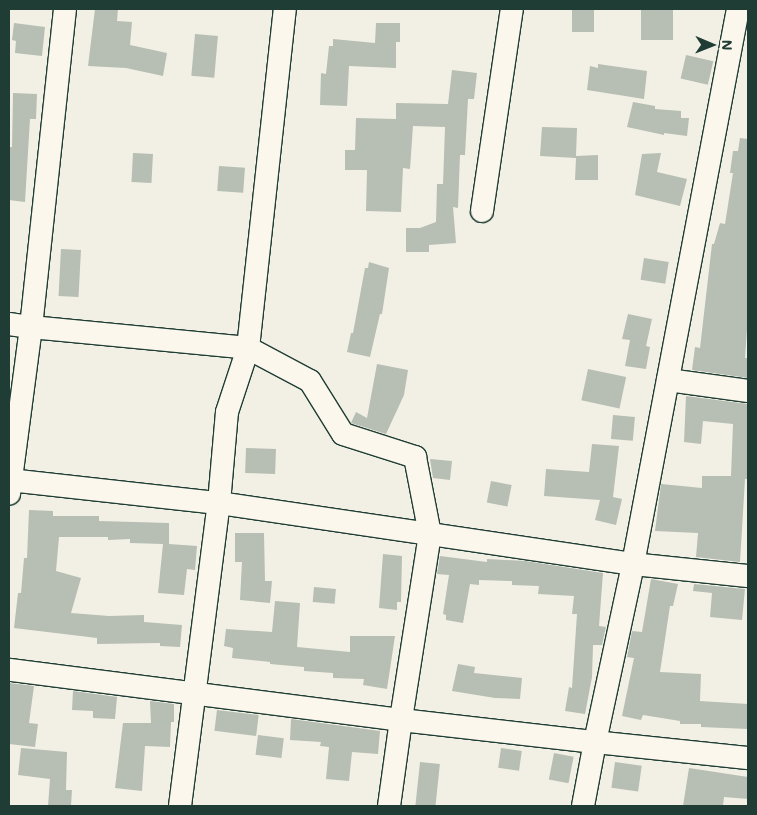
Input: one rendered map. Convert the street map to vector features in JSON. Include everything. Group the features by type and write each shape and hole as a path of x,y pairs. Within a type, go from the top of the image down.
{"street":[{"path":"64,9 31,327 9,485 219,503 633,564 748,576"},
{"path":"180,806 219,503 227,412 248,348 285,9"},
{"path":"482,211 512,9"},
{"path":"583,806 594,742 633,564 738,9"},
{"path":"9,324 248,348 310,380 343,434 415,457 430,534 389,806"},
{"path":"668,380 748,391"},
{"path":"9,670 401,720 748,758"}],"building":[{"path":"95,9 118,9 117,21 132,22 130,45 167,53 163,76 126,68 88,66"},
{"path":"572,9 594,9 594,32 572,32"},
{"path":"641,9 673,9 673,40 641,40"},
{"path":"14,23 45,27 42,56 15,53 16,41 12,40"},
{"path":"376,23 400,23 400,42 396,42 396,68 349,66 347,106 320,105 321,73 326,74 329,46 333,46 333,39 375,43"},
{"path":"195,34 218,36 214,78 191,76"},
{"path":"686,55 713,61 708,85 681,78"},
{"path":"598,64 647,71 644,99 587,90 590,66 598,68"},
{"path":"452,70 477,73 474,99 468,99 465,155 460,155 458,208 453,207 456,243 429,245 429,252 406,252 406,228 420,228 436,222 437,184 443,184 445,127 413,126 410,169 403,168 401,212 366,211 367,170 345,170 345,150 355,150 356,118 396,119 396,103 448,104"},
{"path":"13,93 37,94 36,119 30,119 25,202 9,200 9,147 12,147"},
{"path":"633,102 655,106 655,109 681,111 681,118 689,118 687,136 664,133 664,135 627,127"},
{"path":"542,127 577,128 576,156 598,155 598,180 575,180 576,158 540,156"},
{"path":"740,138 748,139 748,315 745,358 748,358 748,378 692,370 695,347 700,348 712,244 714,244 720,223 725,224 733,173 730,173 733,151 738,151"},
{"path":"133,153 153,154 151,183 131,182"},
{"path":"661,153 657,172 687,179 680,206 635,195 642,154"},
{"path":"219,166 245,168 243,193 217,191"},
{"path":"61,249 81,250 79,297 59,296"},
{"path":"644,258 669,262 665,284 641,280"},
{"path":"369,262 389,268 382,314 380,314 370,357 347,352 351,333 353,333 365,268 368,268"},
{"path":"628,314 652,319 646,346 650,347 646,369 625,366 630,340 622,339"},
{"path":"377,364 408,370 404,395 386,434 351,423 356,412 367,418"},
{"path":"588,369 626,377 619,408 581,400"},
{"path":"686,396 748,404 748,479 745,479 740,562 696,557 698,533 655,531 661,484 702,488 702,476 731,476 733,424 703,421 701,444 684,442"},
{"path":"613,415 635,417 633,441 611,439"},
{"path":"592,444 619,446 613,497 622,499 616,525 595,520 600,500 544,496 546,469 589,472"},
{"path":"246,448 276,449 275,474 245,473"},
{"path":"430,459 452,461 450,480 433,478"},
{"path":"491,481 512,485 507,507 487,503"},
{"path":"29,510 53,511 53,516 99,516 99,521 169,523 169,544 197,546 195,570 187,569 184,595 158,593 163,544 130,543 130,539 108,540 108,537 59,537 56,571 81,578 71,613 109,616 144,615 144,622 182,625 180,647 160,646 160,643 97,644 97,638 14,628 18,593 21,593 24,558 27,558"},
{"path":"235,533 264,533 265,581 272,581 270,603 240,600 242,562 235,562"},
{"path":"383,554 402,556 401,602 397,602 397,610 379,608"},
{"path":"440,556 487,562 487,559 525,561 603,573 599,626 606,627 602,645 593,645 592,677 585,714 565,711 569,687 572,688 577,614 572,614 574,596 538,594 539,586 512,585 512,581 479,580 479,585 470,584 463,623 446,620 446,615 443,614 449,575 437,574"},
{"path":"651,579 678,584 673,606 670,606 660,672 701,674 700,701 748,704 748,729 701,727 701,724 680,724 680,721 643,715 641,720 622,716 634,658 627,657 632,631 642,632"},
{"path":"694,584 745,589 742,620 710,617 712,593 693,591"},
{"path":"314,587 336,589 335,604 313,602"},
{"path":"275,601 300,603 297,647 350,652 350,636 395,636 387,689 363,685 364,679 333,678 333,673 304,671 304,667 232,658 233,648 224,646 226,629 272,632"},
{"path":"458,664 475,667 474,673 522,678 520,699 495,698 452,691"},
{"path":"9,683 34,686 29,723 38,724 35,747 9,744"},
{"path":"73,691 117,697 115,719 93,718 93,711 72,710"},
{"path":"150,701 174,704 174,722 171,722 170,747 145,746 142,791 115,788 123,723 151,723"},
{"path":"217,710 259,715 256,736 214,731"},
{"path":"291,719 380,731 378,754 352,752 349,781 326,779 329,747 320,746 321,742 290,740"},
{"path":"258,735 284,738 281,758 256,755"},
{"path":"21,748 67,752 66,790 72,790 71,806 48,806 50,779 18,775"},
{"path":"501,748 522,751 519,771 498,768"},
{"path":"554,753 574,757 568,783 549,780"},
{"path":"420,762 440,764 435,806 415,806"},
{"path":"615,762 642,766 638,792 611,788"},
{"path":"689,768 748,777 748,799 724,797 723,806 683,806"}]}
